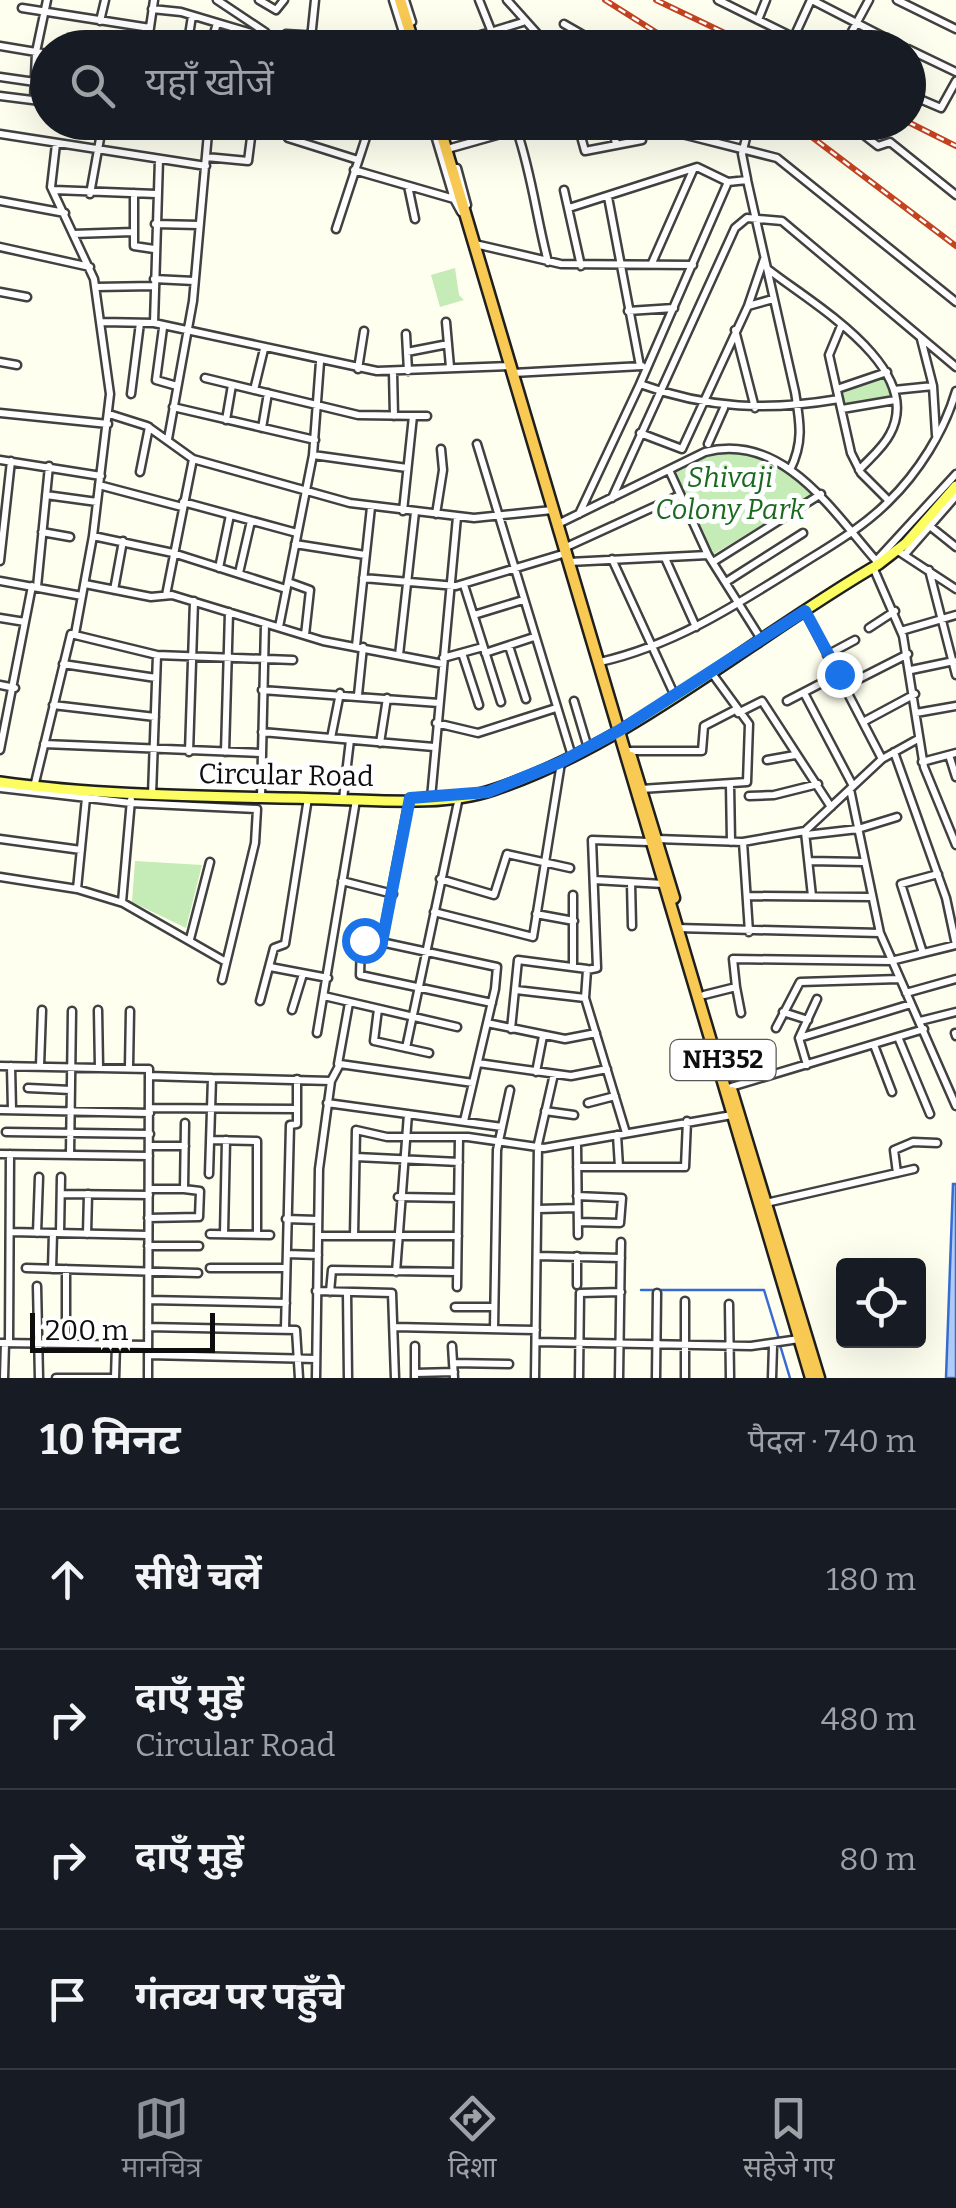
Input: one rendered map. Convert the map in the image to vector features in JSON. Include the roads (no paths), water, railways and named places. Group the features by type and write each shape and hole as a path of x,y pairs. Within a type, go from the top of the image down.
{"highway":[{"path":"400,0 409,30"},
{"name":"NH352","path":"441,140 620,730 642,789 663,884 704,995 811,1378"},
{"name":"NH352","path":"626,747 732,1114 762,1200"},
{"name":"NH352","path":"802,1337 820,1378"}],"main road":[{"name":"Circular Road","path":"0,785 132,798 431,798 495,790 561,762 620,730 903,549 956,486"}],"street":[{"path":"41,30 47,0"},
{"path":"100,21 105,0"},
{"path":"218,0 257,30"},
{"path":"259,0 277,10 284,0"},
{"path":"311,30 315,0"},
{"path":"479,0 491,30 523,22"},
{"path":"506,0 531,30"},
{"path":"758,20 766,0"},
{"path":"797,30 812,0 872,30"},
{"path":"853,30 869,0"},
{"path":"897,0 956,28"},
{"path":"721,1 779,30"},
{"path":"22,8 150,28 153,4 242,30"},
{"path":"190,30 192,16"},
{"path":"215,30 217,22"},
{"path":"564,24 574,30"},
{"path":"0,46 30,51"},
{"path":"926,57 956,72"},
{"path":"0,77 30,81"},
{"path":"926,102 941,108 956,81"},
{"path":"0,96 30,100"},
{"path":"0,134 30,139"},
{"path":"34,140 160,158 248,161 251,140"},
{"path":"90,194 100,140"},
{"path":"168,440 189,331 207,140"},
{"path":"294,140 358,160"},
{"path":"336,229 365,140"},
{"path":"440,140 454,200 469,226"},
{"path":"445,140 469,226"},
{"path":"450,148 479,140"},
{"path":"519,140 534,182 531,196 548,262"},
{"path":"581,140 583,151 635,140"},
{"path":"615,140 616,145"},
{"path":"708,140 777,158 956,302"},
{"path":"745,140 746,179 798,406 801,443 790,470"},
{"path":"870,140 877,145 890,142 956,195"},
{"path":"56,144 52,190 96,287 109,414 75,634"},
{"path":"154,323 160,158"},
{"path":"569,208 694,168 728,182 746,179"},
{"path":"652,263 694,168"},
{"path":"354,170 454,200"},
{"path":"578,516 728,182"},
{"path":"408,185 415,219"},
{"path":"52,190 156,194"},
{"path":"564,190 581,266"},
{"path":"134,194 134,247 154,249"},
{"path":"608,197 628,311 644,366"},
{"path":"0,200 65,213"},
{"path":"612,498 736,228 754,217 782,221 956,367"},
{"path":"155,224 199,225"},
{"path":"74,234 133,232"},
{"path":"475,244 581,266 693,265"},
{"path":"0,247 90,268"},
{"path":"640,433 681,449 748,306 764,258"},
{"path":"768,270 841,326 887,372 895,400 892,432 859,470"},
{"path":"96,287 194,281"},
{"path":"0,292 27,297"},
{"path":"748,306 773,299"},
{"path":"628,311 674,308"},
{"path":"102,322 154,323 320,362 393,372 450,367 644,366"},
{"path":"446,322 450,367"},
{"path":"131,394 140,323"},
{"path":"841,326 830,349 842,409 859,470 889,501"},
{"path":"163,328 156,380 178,386"},
{"path":"734,329 755,408"},
{"path":"358,369 364,331"},
{"path":"406,334 408,371"},
{"path":"920,337 933,386 936,436"},
{"path":"407,352 448,344"},
{"path":"254,390 264,348"},
{"path":"0,362 17,365"},
{"path":"279,628 313,455 320,362"},
{"path":"393,372 394,416"},
{"path":"837,389 887,372"},
{"path":"205,378 358,414 427,416"},
{"path":"640,384 724,408 798,406 840,399"},
{"path":"226,420 232,385"},
{"path":"894,390 933,386"},
{"path":"600,662 652,648 696,628 852,532 889,501 936,436 956,391"},
{"path":"262,428 268,393"},
{"path":"842,409 895,400"},
{"path":"173,407 315,440"},
{"path":"708,444 724,408"},
{"path":"0,413 108,424"},
{"path":"109,414 149,428 193,459 371,507 457,517 554,510"},
{"path":"403,511 412,416"},
{"path":"140,472 149,428"},
{"path":"477,444 572,756"},
{"path":"558,524 705,452 724,448 744,451 790,470 822,493 876,564 895,611 911,670 922,762 956,845"},
{"path":"436,514 443,470 441,449"},
{"path":"313,455 408,468"},
{"path":"166,594 193,459"},
{"path":"0,460 49,466 297,533"},
{"path":"0,561 11,461"},
{"path":"0,750 34,587 49,466"},
{"path":"669,470 710,559 762,639"},
{"path":"876,564 956,474"},
{"path":"566,554 612,560 710,559 822,493"},
{"path":"46,495 97,502"},
{"path":"363,578 450,587 464,584 566,554 680,495"},
{"path":"956,496 931,527 903,549 956,588"},
{"path":"358,695 363,578 371,507"},
{"path":"399,654 416,512"},
{"path":"219,568 230,515"},
{"path":"431,798 457,517"},
{"path":"239,574 251,521"},
{"path":"931,527 956,547"},
{"path":"42,532 70,537"},
{"path":"726,582 803,533"},
{"path":"93,536 174,552 239,574 310,590 305,636"},
{"path":"114,590 124,542"},
{"path":"295,544 365,554"},
{"path":"665,558 696,628"},
{"path":"612,560 674,694"},
{"path":"929,569 956,675"},
{"path":"0,581 82,596"},
{"path":"85,584 153,597 166,594 305,636 443,661 462,653 534,638"},
{"path":"464,584 501,702"},
{"path":"474,615 523,600"},
{"path":"189,752 194,601"},
{"path":"805,611 882,759"},
{"path":"869,628 895,611"},
{"path":"224,752 229,612"},
{"path":"901,631 956,615"},
{"path":"0,618 26,622"},
{"path":"261,799 265,624"},
{"path":"34,786 69,634 157,655 293,660"},
{"path":"827,654 854,640"},
{"path":"509,646 526,700"},
{"path":"462,653 479,705"},
{"path":"845,686 908,654"},
{"path":"152,795 157,655"},
{"path":"911,670 955,660"},
{"path":"62,664 156,678"},
{"path":"642,789 730,784 748,779 749,727 711,671"},
{"path":"787,702 839,674"},
{"path":"0,685 15,688"},
{"path":"262,690 438,703"},
{"path":"804,692 851,788 880,933 956,1106"},
{"path":"330,738 340,694"},
{"path":"863,722 915,694"},
{"path":"380,744 387,698"},
{"path":"574,702 588,748"},
{"path":"626,747 702,751 704,726 762,702 832,807"},
{"path":"53,705 155,718"},
{"path":"916,713 956,706"},
{"path":"436,723 462,732 482,732 556,708"},
{"path":"262,732 434,747"},
{"path":"805,833 882,759 918,739"},
{"path":"343,799 350,740"},
{"path":"44,744 261,753"},
{"path":"741,1013 733,959 891,960 956,945 938,874 894,752"},
{"path":"767,760 796,754"},
{"path":"922,762 952,754 956,778"},
{"path":"434,912 532,937 561,762"},
{"path":"730,784 730,842"},
{"path":"749,796 774,795 818,784"},
{"path":"0,785 86,798 132,798 258,810 222,980"},
{"path":"406,1048 459,796"},
{"path":"77,889 86,798"},
{"path":"122,903 132,798"},
{"path":"260,1001 275,947 286,941 308,798"},
{"path":"382,942 410,798"},
{"path":"317,1033 356,799"},
{"path":"511,1028 520,960 597,968 593,838 743,842 858,830 897,816"},
{"path":"805,833 812,896"},
{"path":"0,838 81,850"},
{"path":"743,842 750,932"},
{"path":"440,880 495,895 506,854 570,868"},
{"path":"190,939 210,862"},
{"path":"809,862 863,862"},
{"path":"923,953 901,884 938,874"},
{"path":"0,876 77,889 122,903 226,962"},
{"path":"594,880 663,884"},
{"path":"342,881 393,894"},
{"path":"632,883 632,926"},
{"path":"573,895 574,966"},
{"path":"747,896 871,897"},
{"path":"536,914 574,920"},
{"path":"680,928 880,933"},
{"path":"464,1120 488,1023 498,974 496,966 363,941 358,973 492,1002"},
{"path":"270,967 328,978"},
{"path":"588,969 585,998 626,1133"},
{"path":"292,1010 303,974"},
{"path":"776,1028 800,982 899,979"},
{"path":"906,994 956,979"},
{"path":"704,995 736,987"},
{"path":"516,990 585,998"},
{"path":"324,996 457,1027"},
{"path":"806,1065 800,1038 817,999"},
{"path":"316,1378 318,1220 327,1103 350,1003"},
{"path":"800,1038 911,1004"},
{"path":"378,1009 373,1040 429,1053"},
{"path":"40,1066 42,1010"},
{"path":"70,1155 72,1010"},
{"path":"98,1010 99,1067"},
{"path":"129,1067 130,1011"},
{"path":"783,1012 808,1020"},
{"path":"731,1086 874,1045 956,1012"},
{"path":"488,1023 570,1039 596,1032"},
{"path":"536,1072 544,1036"},
{"path":"898,1036 930,1114"},
{"path":"874,1045 892,1092"},
{"path":"338,1064 473,1082"},
{"path":"478,1064 573,1076 607,1069"},
{"path":"0,1066 147,1068 148,1378"},
{"path":"11,1066 12,1110"},
{"path":"535,1378 538,1148 554,1074"},
{"path":"149,1076 331,1081"},
{"path":"208,1174 212,1078"},
{"path":"286,1329 289,1129 297,1124 297,1079"},
{"path":"948,1086 956,1082"},
{"path":"28,1088 71,1090"},
{"path":"494,1330 498,1142 510,1090"},
{"path":"588,1103 615,1096"},
{"path":"327,1103 502,1127"},
{"path":"0,1110 297,1109"},
{"path":"545,1111 574,1115"},
{"path":"396,1272 398,1197 408,1114"},
{"path":"354,1236 356,1130 404,1137 460,1137 538,1148 732,1114"},
{"path":"577,1167 686,1167 687,1121"},
{"path":"184,1189 185,1123"},
{"path":"6,1132 150,1134"},
{"path":"617,1136 618,1167"},
{"path":"457,1286 460,1137"},
{"path":"210,1140 257,1142 257,1235"},
{"path":"224,1234 226,1140"},
{"path":"897,1173 894,1150 911,1142 936,1142"},
{"path":"578,1144 578,1235"},
{"path":"150,1146 184,1146"},
{"path":"0,1154 149,1156"},
{"path":"4,1378 10,1154"},
{"path":"356,1157 460,1162"},
{"path":"762,1200 914,1169"},
{"path":"37,1233 39,1177"},
{"path":"52,1269 61,1177"},
{"path":"61,1194 200,1190 198,1217 148,1218"},
{"path":"87,1234 88,1194"},
{"path":"578,1196 622,1198 620,1224 578,1222"},
{"path":"398,1197 458,1198"},
{"path":"538,1209 577,1208"},
{"path":"0,1210 10,1210"},
{"path":"286,1220 318,1220"},
{"path":"10,1232 148,1234"},
{"path":"210,1234 270,1235"},
{"path":"318,1236 458,1236"},
{"path":"619,1378 621,1242"},
{"path":"0,1243 10,1243"},
{"path":"148,1246 199,1246"},
{"path":"286,1254 318,1255"},
{"path":"537,1256 621,1258"},
{"path":"577,1256 577,1285"},
{"path":"26,1268 198,1273"},
{"path":"210,1268 286,1268"},
{"path":"66,1270 66,1344"},
{"path":"330,1292 331,1271 457,1272"},
{"path":"37,1286 38,1378"},
{"path":"316,1290 391,1292 394,1378"},
{"path":"347,1292 348,1378"},
{"path":"580,1378 580,1292 620,1292"},
{"path":"656,1378 657,1293"},
{"path":"149,1300 286,1303"},
{"path":"685,1300 685,1378"},
{"path":"729,1304 730,1378"},
{"path":"455,1307 494,1307"},
{"path":"148,1326 298,1331 299,1378"},
{"path":"394,1327 536,1330"},
{"path":"536,1342 772,1346 802,1337"},
{"path":"4,1343 148,1345"},
{"path":"56,1378 116,1378 116,1344"},
{"path":"415,1346 415,1375 510,1364"},
{"path":"452,1346 454,1371"},
{"path":"772,1346 772,1378"},
{"path":"148,1355 316,1359"}],"water":[{"path":"953,1184 956,1378 946,1378"}],"waterway":[{"path":"641,1290 764,1290 779,1339"},
{"path":"780,1345 790,1378"}],"railway":[{"path":"605,0 652,30"},
{"path":"656,0 718,30"},
{"path":"926,131 956,146"},
{"path":"816,140 956,246"}],"park label":[{"name":"Shivaji Colony Park","path":"730,493"}]}
